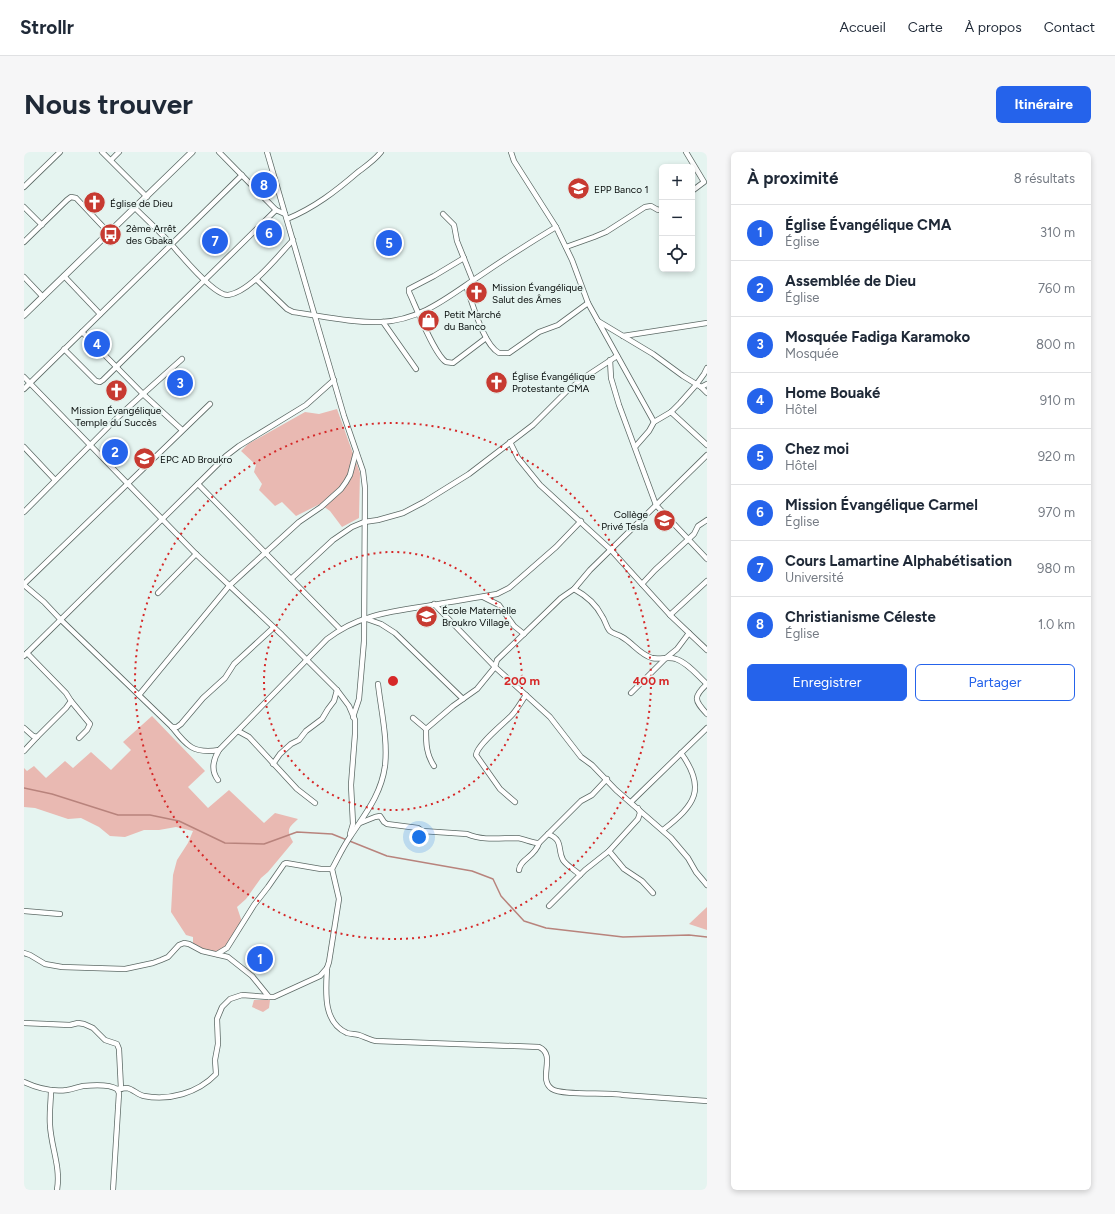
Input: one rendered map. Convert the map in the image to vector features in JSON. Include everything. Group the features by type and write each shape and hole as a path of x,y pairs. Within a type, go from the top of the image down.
{"street":[{"path":"24,187 60,152"},
{"path":"102,152 147,197"},
{"path":"110,160 119,152"},
{"path":"24,315 192,152"},
{"path":"219,152 276,210 286,217 300,214 322,201 382,152"},
{"path":"268,152 344,416 363,471 365,488 364,641 359,699 354,717 355,734 351,785 353,824 350,838"},
{"path":"511,152 514,161 556,227 566,246 588,303 654,422"},
{"path":"686,152 693,164"},
{"path":"695,167 704,182 695,189"},
{"path":"24,389 242,175"},
{"path":"24,242 67,200 72,197 76,198 109,233"},
{"path":"566,246 606,232 645,207 652,206 659,210"},
{"path":"24,207 42,225"},
{"path":"135,208 204,280 220,293 228,295 240,290 256,279 293,240"},
{"path":"64,349 96,381 100,382 276,210"},
{"path":"443,214 454,225 457,241 473,281"},
{"path":"256,279 290,311 354,321 382,322 419,314 446,299 556,227"},
{"path":"464,258 409,289 419,314 439,355 446,362 453,363 486,338"},
{"path":"64,276 100,314"},
{"path":"24,277 43,297"},
{"path":"466,286 486,338 495,351 499,353 509,353 539,332 558,325 588,303"},
{"path":"597,320 653,354 707,393"},
{"path":"382,322 416,369"},
{"path":"624,336 707,324"},
{"path":"82,332 143,394 182,430"},
{"path":"291,579 343,533 364,522 378,520 402,513 424,502 469,474 533,425 572,387 618,356"},
{"path":"24,512 143,394 182,360"},
{"path":"610,360 611,378 619,405 656,505 707,560"},
{"path":"635,447 649,431 654,422 671,412 699,386 707,368"},
{"path":"24,377 196,554 337,690 349,706 354,717"},
{"path":"79,738 87,730 90,724 66,693 26,655 226,456 239,446 306,405 334,380"},
{"path":"699,386 707,384"},
{"path":"210,404 24,584 139,694 193,749 206,752 219,750"},
{"path":"671,412 707,445"},
{"path":"510,442 518,458 540,485 611,550 670,615 707,650"},
{"path":"24,447 55,480"},
{"path":"139,694 230,586 299,522 321,507 346,482 356,451"},
{"path":"426,729 463,699 478,689 496,667 498,660 561,598 574,589 590,570 707,455"},
{"path":"198,484 340,629"},
{"path":"642,584 694,534 698,526 707,520"},
{"path":"218,780 215,776 214,759 219,750 307,661 326,639 340,629 364,618 386,612 497,594 509,588 556,547 581,521"},
{"path":"158,594 196,554"},
{"path":"670,615 707,581"},
{"path":"574,589 583,594 602,614 609,630 622,637 634,648 648,656 656,658 676,658 707,684 696,698 699,705 707,714"},
{"path":"483,596 499,605 514,626 524,634"},
{"path":"434,604 496,667 550,717 580,757 588,761 616,790 663,830 688,858 696,872 707,885"},
{"path":"381,624 380,620 386,612"},
{"path":"364,618 381,624 408,645 463,699"},
{"path":"172,727 177,727 181,724 203,698 225,678 234,664 273,628"},
{"path":"631,693 677,649 689,633"},
{"path":"703,646 707,642"},
{"path":"378,684 386,751 382,780 375,798 332,869 338,892 338,908 327,968 326,1000 332,1020 347,1033 358,1035 376,1042 539,1047 545,1052 547,1058 546,1079 552,1089 556,1090 707,1101"},
{"path":"273,764 280,754 291,744 299,740 306,731 322,719 334,701 337,690"},
{"path":"515,802 500,789 489,775 477,759 476,752 512,714 526,695"},
{"path":"24,751 71,701"},
{"path":"413,718 426,729 426,746 429,759 434,766"},
{"path":"24,728 33,736 37,736"},
{"path":"631,802 707,728"},
{"path":"238,731 249,737 297,789 315,804"},
{"path":"663,830 683,813 696,797 696,778 690,764 681,753"},
{"path":"519,870 520,864 536,852 539,843 581,801 592,795 607,779"},
{"path":"549,906 580,874 609,852 638,819 640,813 637,808"},
{"path":"353,824 380,816 387,824 418,828 422,831 467,834 473,837 490,839 518,838 529,840 536,844 539,843"},
{"path":"548,834 554,836 557,840 562,859 566,864 580,874"},
{"path":"609,852 624,869 642,881 653,893"},
{"path":"217,954 227,948 254,905 284,864 286,863 321,869 332,869"},
{"path":"24,911 60,914"},
{"path":"24,953 45,964 62,967 126,969 157,962 168,957 179,945 189,944 202,951 228,957 244,970 270,997"},
{"path":"24,1082 51,1090 66,1090 90,1086 113,1086 119,1089 127,1088 143,1096 160,1098 175,1096 201,1087 216,1074 215,1060 218,1044 217,1019 222,1007 230,999 242,995 274,997 323,974 327,968"},
{"path":"24,1022 70,1025 78,1023 84,1024 93,1028 105,1040 117,1044 120,1049 113,1190"},
{"path":"51,1090 50,1124 57,1164 57,1190"}],"shaded area":[{"path":"337,409 360,473 359,518 342,527 330,511 320,504 296,516 282,502 275,506 259,490 262,484 254,472 256,465 241,451 248,444 305,412 319,414"},
{"path":"152,716 205,771 188,787 208,808 229,790 264,823 275,813 298,819 289,829 289,835 293,842 268,872 261,878 246,899 237,907 242,922 227,949 219,953 199,948 193,943 193,937 186,935 171,912 173,875 177,860 188,843 193,831 176,827 159,830 144,830 125,837 110,836 99,827 81,818 68,819 35,808 24,807 24,768 27,771 34,766 46,778 65,761 73,768 91,752 111,770 131,750 123,742"},
{"path":"707,907 707,930 689,924"},
{"path":"254,1000 270,1000 269,1008 263,1012 252,1007"}],"waterway":[{"path":"24,788 52,794 118,815 150,815 179,821 225,843 264,844 297,832 332,834 387,856 472,871 493,879 501,896 524,921 546,928 623,937 689,935 707,937"}],"place":[{"name":"Christianisme Céleste","path":"264,185"},
{"name":"EPP Banco 1","path":"579,189"},
{"name":"Église de Dieu","path":"95,203"},
{"name":"Mission Évangélique Carmel","path":"269,233"},
{"name":"2ème Arrêt des Gbaka","path":"111,234"},
{"name":"Cours Lamartine Alphabétisation","path":"215,241"},
{"name":"Chez moi","path":"389,243"},
{"name":"Mission Évangélique Salut des Âmes","path":"477,293"},
{"name":"Petit Marché du Banco","path":"428,320"},
{"name":"Home Bouaké","path":"97,344"},
{"name":"Église Évangélique Protestante CMA","path":"497,382"},
{"name":"Mosquée Fadiga Karamoko","path":"180,383"},
{"name":"Mission Évangélique Temple du Succès","path":"116,390"},
{"name":"Assemblée de Dieu","path":"115,452"},
{"name":"EPC AD Broukro","path":"144,459"},
{"name":"Collège Privé Tesla","path":"664,520"},
{"name":"École Maternelle Broukro Village","path":"426,616"},
{"name":"Église Évangélique CMA","path":"260,959"}]}
